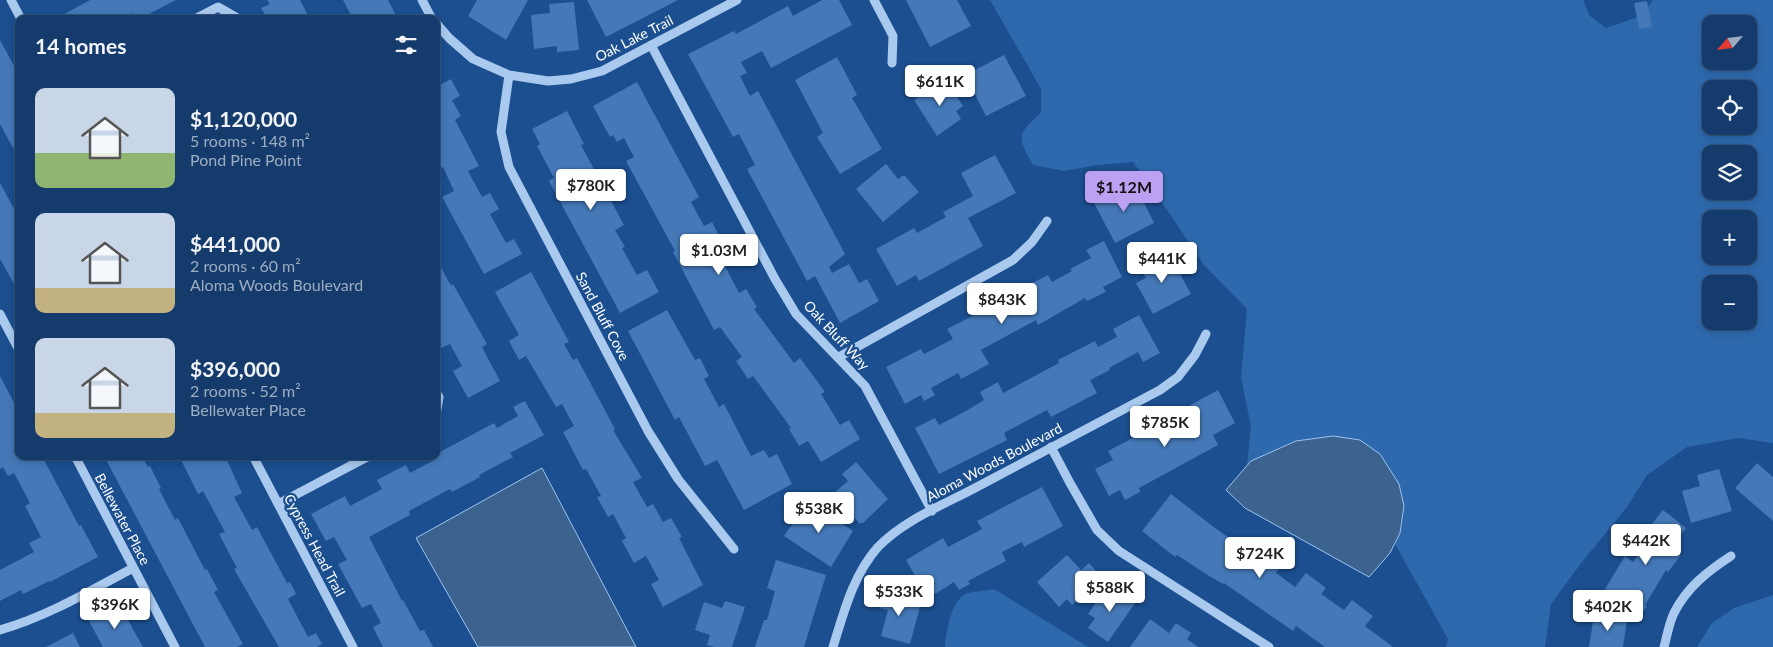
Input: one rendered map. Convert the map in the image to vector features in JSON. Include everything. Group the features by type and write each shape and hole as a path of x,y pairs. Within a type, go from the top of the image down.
{"street":[{"path":"12,0 19,15"},
{"path":"422,0 430,15"},
{"name":"Oak Lake Trail","path":"440,28 449,38 473,58 509,75 548,81 571,79 602,72 737,0"},
{"path":"874,0 893,36 892,63"},
{"path":"203,15 218,7 232,15"},
{"name":"Oak Bluff Way","path":"651,45 775,279 796,314 865,386 932,511"},
{"name":"Sand Bluff Cove","path":"509,75 501,132 509,167 648,431 678,479 734,549"},
{"path":"839,357 1013,260 1032,242 1047,221"},
{"path":"0,314 15,342"},
{"name":"Aloma Woods Boulevard","path":"833,647 848,598 863,567 877,548 892,534 1160,390 1178,377 1195,355 1206,334"},
{"path":"1051,447 1097,530 1119,551 1269,647"},
{"name":"Bellewater Place","path":"76,460 175,647"},
{"name":"Cypress Head Trail","path":"255,460 353,647"},
{"path":"278,504 361,460"},
{"path":"1664,647 1674,613 1692,587 1704,574 1731,556"},
{"path":"0,630 22,624 50,612 133,568"}],"shaded area":[{"path":"990,0 1583,0 1590,16 1606,28 1641,16 1653,0 1773,0 1773,443 1738,438 1687,447 1647,475 1627,507 1582,562 1551,604 1545,647 1446,647 1448,639 1395,544 1403,521 1399,484 1296,441 1251,461 1247,466 1251,427 1241,377 1247,309 1204,265 1133,162 1097,165 1064,171 1033,165 1024,147 1022,136 1023,131 1041,112 1041,89"},
{"path":"1333,436 1360,440 1380,454 1399,484 1404,506 1400,533 1390,553 1369,577 1245,508 1226,490 1251,461 1296,441"},
{"path":"542,468 636,647 478,647 416,538"},
{"path":"994,589 1088,647 945,647 950,617 961,597 969,593"},
{"path":"1773,595 1773,647 1697,647 1712,623 1734,608"}],"building":[{"path":"90,0 176,0 147,15 133,15 132,13 129,15 62,15"},
{"path":"267,0 300,0 308,15 265,15 261,8 270,4"},
{"path":"343,0 388,0 396,15 351,15"},
{"path":"477,0 528,0 506,40 468,16"},
{"path":"587,0 678,0 606,37"},
{"path":"822,0 839,0 852,25 771,68 762,51 741,62 747,73 740,76 750,96 758,91 845,254 829,267 832,273 849,264 859,283 867,279 879,301 840,323 815,276 807,281 747,169 755,165 739,134 733,137 688,54 734,31 736,34 788,6 793,16"},
{"path":"906,0 957,0 971,26 930,47"},
{"path":"1647,1 1652,27 1639,29 1634,3"},
{"path":"574,2 579,50 557,52 557,46 534,49 531,15 550,13 549,4"},
{"path":"0,40 15,68 15,152 0,124"},
{"path":"1004,55 1026,96 986,116 965,75"},
{"path":"837,57 857,95 852,98 882,149 840,174 817,137 823,133 795,80"},
{"path":"451,79 460,96 452,100 461,116 455,120 479,166 468,171 482,197 490,193 499,209 490,214 506,243 514,239 522,254 484,274 442,197 454,191 443,167 440,168 440,85"},
{"path":"946,80 963,106 956,111 961,119 937,136 914,100"},
{"path":"637,82 699,197 691,202 704,226 712,222 732,260 724,264 739,293 746,289 757,307 754,309 794,363 800,358 825,392 821,394 840,425 849,420 860,439 821,462 808,441 799,446 789,429 791,428 753,376 748,379 736,361 742,357 720,327 714,330 673,252 675,251 626,161 634,157 624,138 617,142 613,135 610,137 593,106"},
{"path":"567,111 584,144 581,145 624,225 615,230 625,247 622,248 637,275 647,270 659,292 620,313 549,181 554,178 537,146 540,144 532,129"},
{"path":"995,155 1016,193 968,218 983,246 919,281 916,275 897,286 876,249 914,228 917,233 946,217 943,212 973,196 961,173"},
{"path":"886,164 898,179 904,175 919,192 883,222 856,189"},
{"path":"0,183 15,211 15,286 0,259"},
{"path":"1135,184 1154,223 1115,243 1094,203"},
{"path":"1104,241 1122,277 1103,287 1106,292 1087,301 1085,298 1038,325 1036,320 981,350 989,364 961,379 958,373 931,388 935,395 924,401 921,395 905,404 886,367 921,349 924,354 953,339 947,329 1020,292 1019,290 1048,275 1052,282 1072,271 1070,269 1091,258 1086,250"},
{"path":"1168,252 1191,294 1153,314 1136,283 1146,278 1140,267"},
{"path":"440,265 451,286 453,284 487,344 482,347 500,381 468,398 453,371 462,366 450,344 441,348"},
{"path":"531,272 569,342 564,344 573,360 577,358 615,429 613,430 642,478 633,482 647,507 653,504 663,522 671,518 682,537 679,538 703,585 663,607 651,584 659,580 646,556 634,563 622,541 626,538 613,514 608,517 597,497 601,496 586,469 583,470 563,432 574,426 562,404 556,407 526,356 519,360 509,341 519,335 495,292"},
{"path":"667,310 695,360 700,358 709,376 704,379 719,407 724,404 751,456 764,450 769,458 777,454 792,484 744,510 717,460 705,466 679,417 675,420 628,331"},
{"path":"1139,315 1160,353 1143,362 1138,352 1090,380 1097,393 1051,417 1047,410 1004,433 1007,440 939,474 915,428 935,418 939,425 966,411 984,400 980,392 998,382 1003,393 1059,363 1058,360 1095,341 1098,347 1117,337 1113,329"},
{"path":"0,376 15,404 15,460 44,460 79,526 81,525 98,557 50,582 23,594 21,590 0,601 0,570 34,552 29,543 41,537 25,506 30,503 14,473 8,476 3,467 0,469"},
{"path":"1218,390 1235,423 1213,435 1218,445 1139,488 1140,492 1125,500 1120,490 1109,496 1095,469 1113,460 1108,451 1152,428 1157,436 1183,422 1178,412"},
{"path":"525,401 544,435 510,453 513,457 479,475 480,477 452,492 450,489 409,511 410,515 369,537 402,601 420,631 424,630 433,647 383,647 373,627 381,623 371,604 362,608 338,564 347,560 334,537 326,541 311,514 345,496 350,506 382,489 377,480 406,465 410,473 434,460 440,460 440,452 494,423 497,428 518,416 513,407"},
{"path":"106,460 144,460 148,467 150,466 175,520 178,518 205,570 207,569 218,590 214,592 243,644 237,647 205,647"},
{"path":"181,460 227,460 242,493 234,497 252,530 257,527 287,583 290,582 296,594 288,599 308,637 316,633 322,644 317,647 279,647 234,569 237,568 219,534 225,532 203,491 198,494"},
{"path":"856,462 888,499 863,523 859,523 833,494 848,481 842,474"},
{"path":"1757,463 1773,477 1773,521 1735,488"},
{"path":"1719,469 1732,511 1691,523 1682,491 1700,486 1697,475"},
{"path":"1042,487 1063,526 1024,547 1022,542 1002,552 1006,561 968,581 970,584 959,590 954,582 935,594 924,575 917,579 906,560 943,538 948,547 982,529 977,521"},
{"path":"1171,494 1232,540 1234,536 1257,551 1262,543 1278,555 1273,562 1280,567 1276,573 1295,587 1306,573 1326,588 1321,594 1344,610 1352,600 1373,616 1365,626 1393,647 1325,647 1296,626 1293,631 1224,583 1177,555 1175,557 1142,531"},
{"path":"808,501 853,531 831,567 784,536"},
{"path":"1663,510 1686,528 1671,547 1681,555 1668,572 1666,570 1640,617 1602,594 1625,556 1633,562 1646,544 1640,539"},
{"path":"1067,555 1081,570 1089,563 1102,578 1072,605 1067,599 1059,607 1037,582"},
{"path":"776,560 826,575 804,647 755,647 764,620 767,620 775,591 767,588"},
{"path":"1109,584 1135,603 1108,642 1088,628 1095,618 1088,614"},
{"path":"883,592 921,603 910,644 881,636 888,610 879,608"},
{"path":"725,601 745,607 732,647 707,645 710,635 695,630 704,602 722,608"},
{"path":"120,605 143,647 103,647 89,621"},
{"path":"1594,615 1627,620 1623,647 1589,647"},
{"path":"1150,619 1169,633 1176,623 1191,633 1187,639 1198,647 1130,647"},
{"path":"73,633 80,647 46,647"}]}
